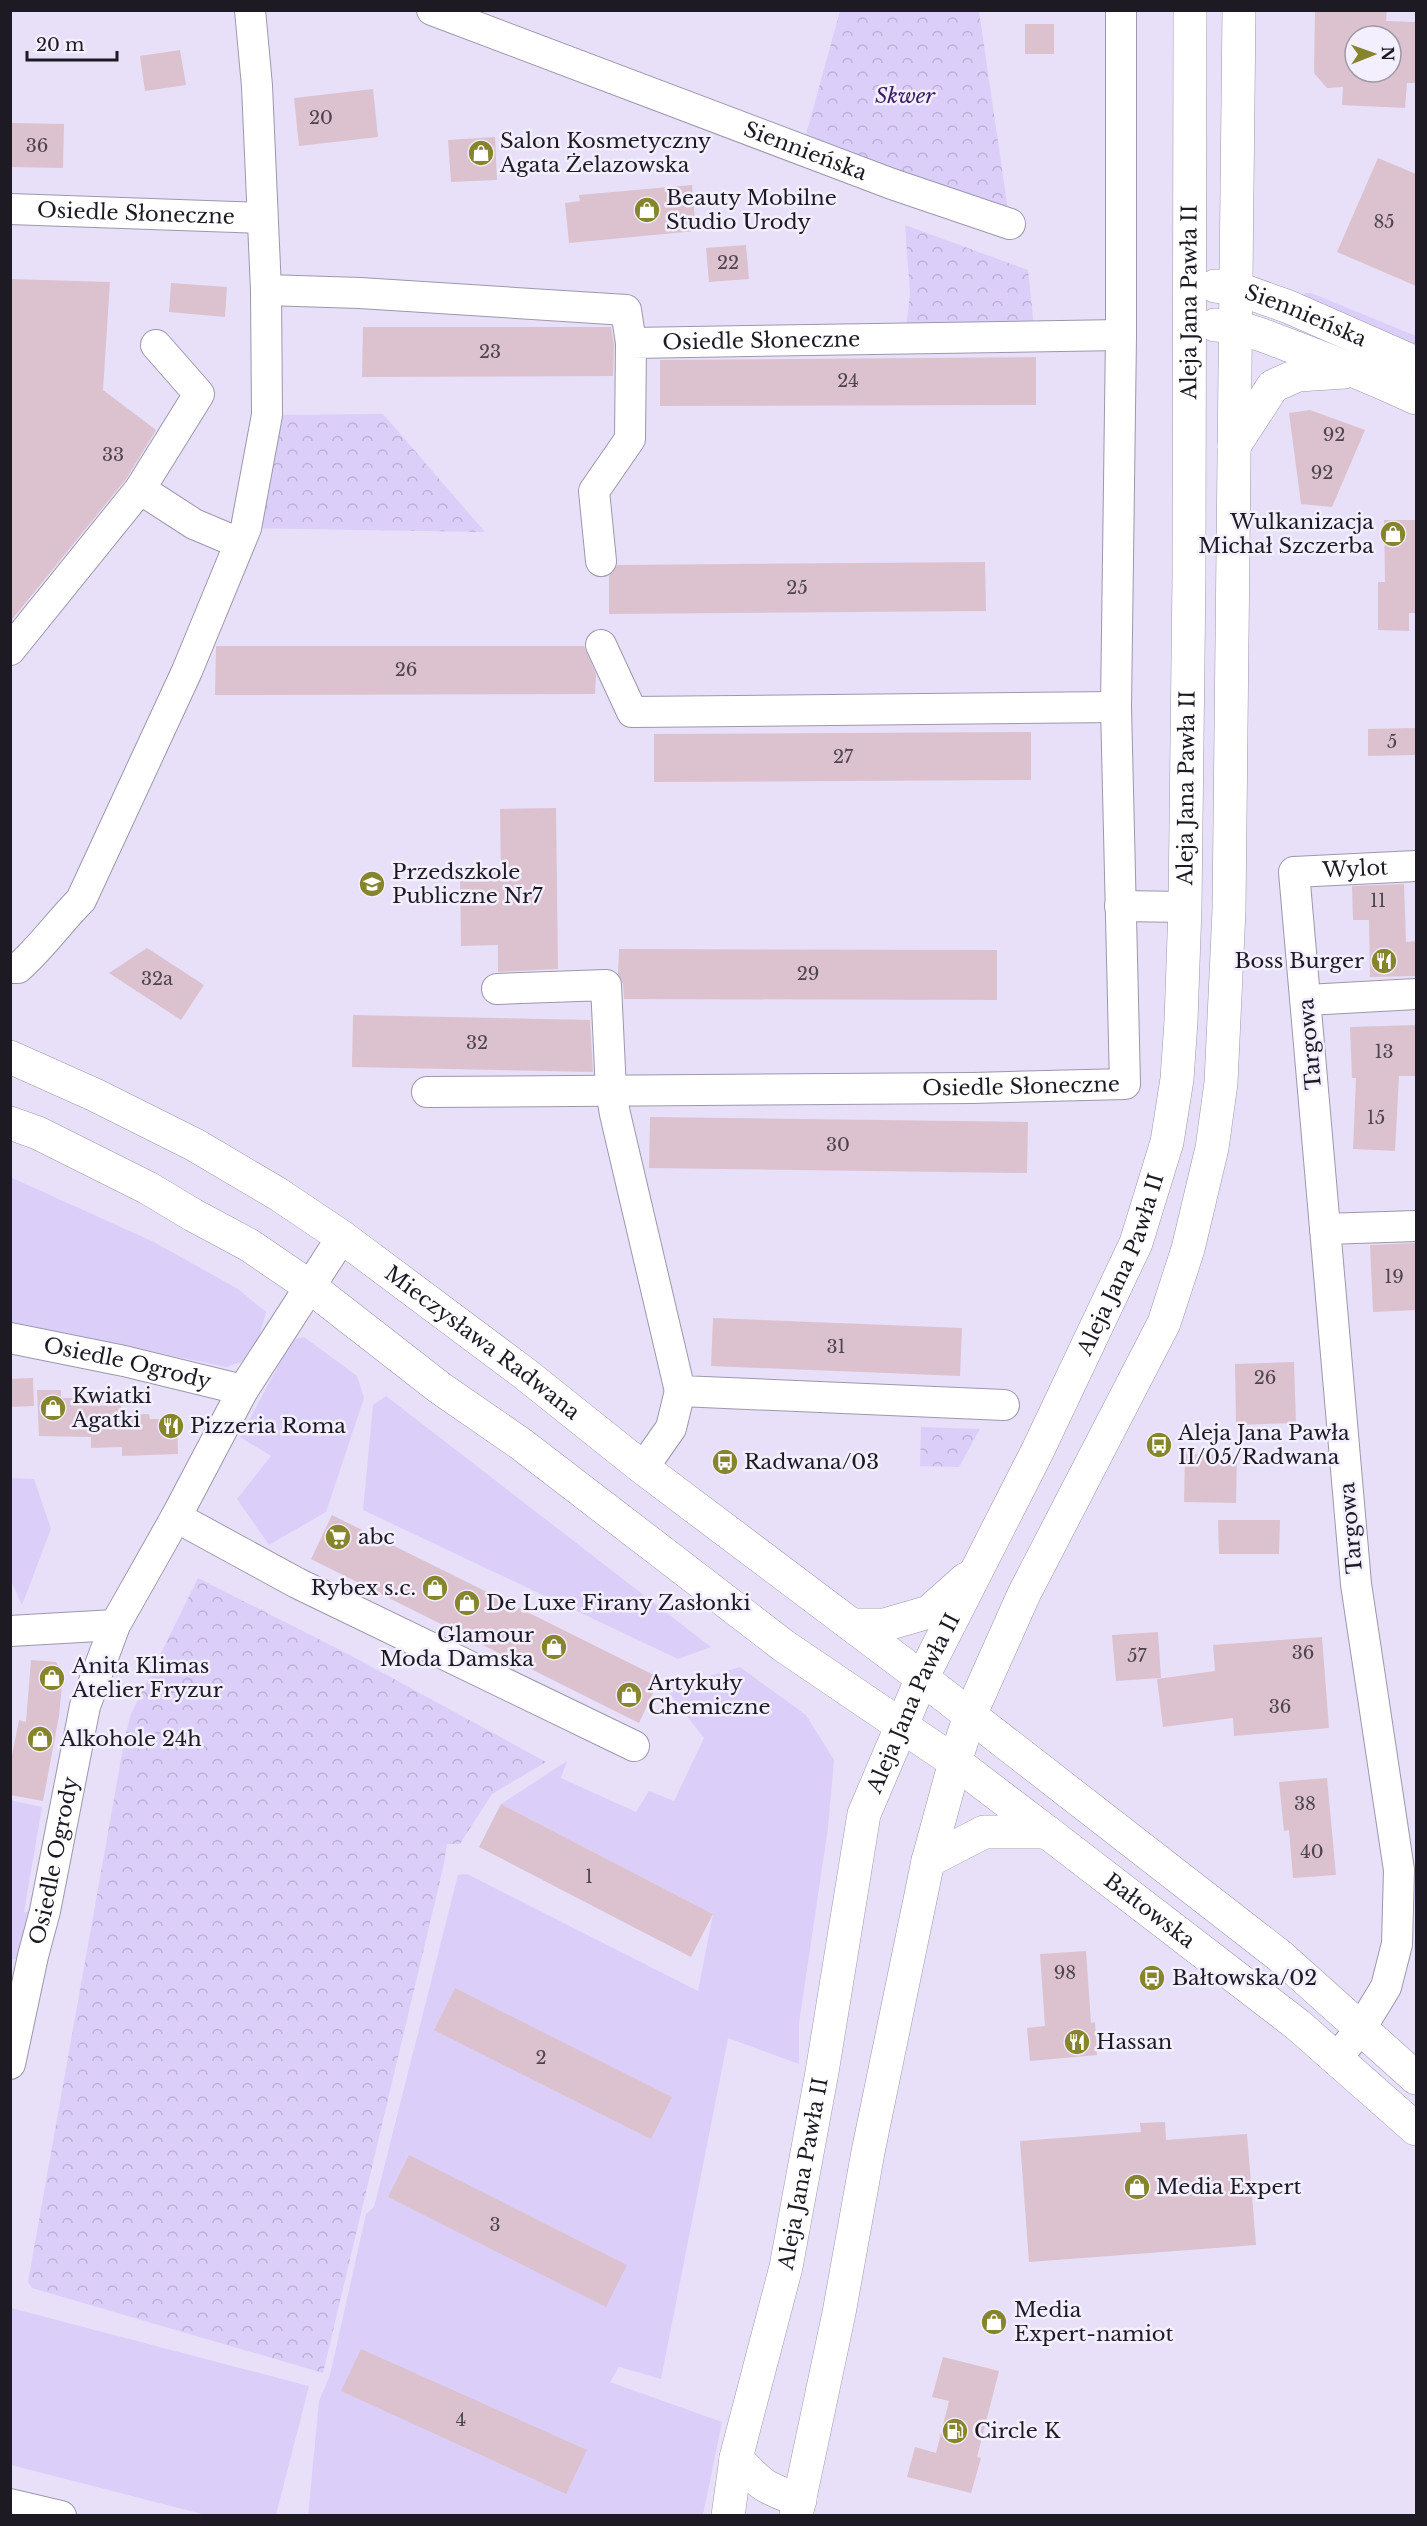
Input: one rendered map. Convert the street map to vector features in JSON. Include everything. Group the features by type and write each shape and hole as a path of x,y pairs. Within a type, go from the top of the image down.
{"main road":[{"name":"Aleja Jana Pawła II","path":"728,2516 736,2458 786,2267 822,2072 864,1814 922,1678 981,1566 1140,1232 1167,1142 1177,1079 1185,907 1190,10"},
{"path":"736,2458 760,2483 798,2508 928,1861 955,1762 970,1715 1024,1594 1164,1323 1188,1249 1212,1148 1221,1083 1229,921 1239,10"},
{"name":"Siennieńska","path":"1190,285 1236,288 1289,307 1416,363"},
{"name":"Siennieńska","path":"1190,324 1235,326 1357,371 1416,398"},
{"path":"1234,446 1273,386 1298,375 1357,371"},
{"name":"Mieczysława Radwana","path":"10,1057 195,1145 278,1194 342,1237 524,1373 643,1468 922,1678"},
{"path":"10,1123 38,1133 147,1188 249,1245 309,1286 440,1388 522,1444 784,1646 901,1725"},
{"path":"852,1625 884,1625 929,1612 981,1566"},
{"path":"922,1678 1280,1956 1416,2078"},
{"name":"Bałtowska","path":"901,1725 955,1762 1298,2025 1416,2129"},
{"path":"928,1861 984,1832 1047,1832"}],"street":[{"path":"10,968 18,968 36,952 58,923 81,900 187,671 246,528 267,415 266,290 257,86 250,10"},
{"name":"Siennieńska","path":"432,10 892,183 1010,224"},
{"name":"Osiedle Słoneczne","path":"427,1092 1054,1088 1125,1084 1116,706 1121,335 1121,10"},
{"name":"Osiedle Słoneczne","path":"10,209 262,218"},
{"path":"266,290 360,293 626,310 631,343 630,439 594,491 601,561"},
{"name":"Osiedle Słoneczne","path":"631,343 1121,335"},
{"path":"10,650 140,489 199,394 156,345"},
{"path":"140,489 194,524 239,543"},
{"path":"601,645 632,712 1116,706"},
{"name":"Wylot","path":"1294,872 1416,866"},
{"name":"Targowa","path":"1294,872 1307,1000 1356,1584 1399,1870 1397,1944 1386,1987 1361,2028 1337,2058"},
{"path":"1120,906 1185,907"},
{"path":"497,988 606,985 611,1091 680,1391 671,1428 643,1468"},
{"path":"1307,1000 1416,994"},
{"path":"1325,1228 1416,1226"},
{"name":"Osiedle Ogrody","path":"10,2064 45,1911 85,1706 115,1625 176,1517 243,1390 342,1237"},
{"name":"Osiedle Ogrody","path":"10,1338 124,1361 243,1390"},
{"path":"680,1391 1004,1405"},
{"path":"176,1517 297,1583 634,1746"},
{"path":"10,1631 115,1625"},
{"path":"10,2504 61,2516"}],"green space":[{"name":"Skwer","path":"840,11 979,11 1010,224 802,149"},
{"path":"905,225 1028,270 1035,336 905,338 910,293"},
{"path":"1305,293 1311,293 1416,336 1416,347 1303,296"},
{"path":"383,414 485,532 246,528 267,415"},
{"path":"10,1177 154,1242 238,1289 266,1312 257,1344 247,1360 226,1367 11,1322"},
{"path":"304,1337 357,1376 364,1398 326,1512 269,1545 237,1499 271,1456 240,1437 292,1340"},
{"path":"386,1396 711,1647 678,1659 363,1510 373,1405"},
{"path":"921,1427 980,1429 959,1467 920,1466"},
{"path":"11,1478 34,1479 51,1529 22,1605 11,1581"},
{"path":"198,1578 350,1655 546,1762 492,1794 460,1844 447,1844 323,2373 32,2288 28,2282 125,1737 131,1714"},
{"path":"740,1667 806,1715 834,1760 828,1828 799,2023 799,2064 728,2038 661,2379 619,2367 610,2382 722,2422 703,2515 308,2516 319,2401 330,2375 366,2214 374,2207 458,1875 467,1874 698,1991 713,1914 501,1804 567,1761 561,1778 636,1812 649,1791 674,1801 704,1738 666,1689"},
{"path":"10,1800 42,1807 24,1912 45,1911 33,1956 11,1960"},
{"path":"11,2308 309,2386 276,2515 206,2515 11,2465"}],"building":[{"path":"1315,10 1387,10 1386,21 1416,22 1416,83 1407,83 1405,108 1342,105 1343,87 1327,88 1314,73"},
{"path":"1025,24 1054,24 1054,54 1025,54"},
{"path":"180,50 186,85 145,91 140,56"},
{"path":"373,89 378,137 299,146 294,98"},
{"path":"10,123 64,124 63,168 10,167"},
{"path":"495,137 497,180 451,182 448,140"},
{"path":"1378,158 1416,174 1416,286 1337,252"},
{"path":"692,185 696,231 569,243 565,203 580,201 579,195"},
{"path":"746,245 749,279 709,282 706,248"},
{"path":"10,279 110,282 103,390 156,430 126,479 10,622"},
{"path":"171,283 227,287 225,317 169,312"},
{"path":"363,327 611,327 614,344 613,376 362,377"},
{"path":"1036,357 1036,405 660,406 660,360"},
{"path":"1310,410 1365,430 1332,507 1301,504 1289,413"},
{"path":"1384,520 1416,520 1416,613 1409,613 1409,631 1378,630 1378,582 1385,582"},
{"path":"985,562 986,611 609,614 609,576 617,565"},
{"path":"216,646 584,646 596,674 595,694 215,695"},
{"path":"1416,728 1416,755 1368,756 1368,729"},
{"path":"1031,732 1031,780 654,782 654,734"},
{"path":"556,808 558,969 498,972 498,945 461,946 460,873 501,872 500,809"},
{"path":"1404,884 1406,942 1416,941 1416,976 1370,977 1369,920 1353,920 1352,886"},
{"path":"147,948 204,985 181,1020 109,973"},
{"path":"619,949 997,950 997,1000 624,999 623,984 618,974"},
{"path":"353,1015 590,1020 593,1072 352,1067"},
{"path":"1416,1025 1416,1076 1399,1076 1395,1151 1353,1149 1356,1078 1352,1078 1350,1027"},
{"path":"650,1117 1028,1122 1027,1173 649,1168"},
{"path":"1416,1243 1416,1310 1373,1312 1370,1245"},
{"path":"713,1318 962,1328 960,1376 711,1366"},
{"path":"1294,1362 1296,1423 1236,1425 1235,1364"},
{"path":"33,1378 34,1406 10,1407 10,1379"},
{"path":"37,1390 61,1390 61,1398 90,1398 90,1406 121,1405 121,1415 149,1414 150,1419 177,1419 178,1454 122,1456 122,1447 91,1448 91,1437 39,1436"},
{"path":"1185,1454 1237,1455 1236,1503 1184,1502"},
{"path":"332,1515 660,1678 639,1723 311,1559"},
{"path":"1218,1520 1280,1520 1279,1554 1219,1554"},
{"path":"1158,1632 1161,1678 1116,1681 1112,1635"},
{"path":"1322,1637 1329,1728 1234,1736 1233,1718 1163,1727 1157,1679 1215,1671 1213,1645"},
{"path":"31,1660 56,1662 63,1675 59,1716 43,1801 10,1795 10,1765 19,1720 26,1722"},
{"path":"1327,1778 1336,1875 1293,1878 1289,1830 1284,1831 1279,1782"},
{"path":"501,1804 713,1914 691,1957 479,1847"},
{"path":"1086,1951 1091,2023 1095,2022 1097,2055 1030,2061 1027,2028 1045,2026 1040,1954"},
{"path":"455,1988 672,2097 651,2139 434,2030"},
{"name":"Media Expert","path":"1165,2122 1166,2140 1247,2134 1256,2245 1029,2262 1020,2141 1141,2132 1140,2123"},
{"path":"409,2155 627,2265 606,2307 388,2197"},
{"path":"361,2349 587,2450 566,2494 341,2391"},
{"name":"Circle K","path":"943,2357 999,2371 977,2457 981,2458 971,2493 907,2477 915,2447 936,2453 949,2401 932,2397"}],"place":[{"name":"Salon Kosmetyczny Agata Żelazowska","path":"481,153"},
{"name":"Beauty Mobilne Studio Urody","path":"647,210"},
{"name":"Wulkanizacja Michał Szczerba","path":"1393,534"},
{"name":"Przedszkole Publiczne Nr7","path":"372,884"},
{"name":"Boss Burger","path":"1384,961"},
{"name":"Kwiatki Agatki","path":"53,1408"},
{"name":"Pizzeria Roma","path":"171,1426"},
{"name":"Aleja Jana Pawła II/05/Radwana","path":"1159,1445"},
{"name":"Radwana/03","path":"725,1462"},
{"name":"abc","path":"338,1537"},
{"name":"Rybex s.c.","path":"435,1588"},
{"name":"De Luxe Firany Zasłonki","path":"467,1603"},
{"name":"Glamour Moda Damska","path":"554,1647"},
{"name":"Anita Klimas Atelier Fryzur","path":"52,1678"},
{"name":"Artykuły Chemiczne","path":"629,1695"},
{"name":"Alkohole 24h","path":"40,1739"},
{"name":"Bałtowska/02","path":"1152,1978"},
{"name":"Hassan","path":"1077,2042"},
{"name":"Media Expert","path":"1137,2187"},
{"name":"Media Expert-namiot","path":"994,2322"},
{"name":"Circle K","path":"955,2431"}]}
